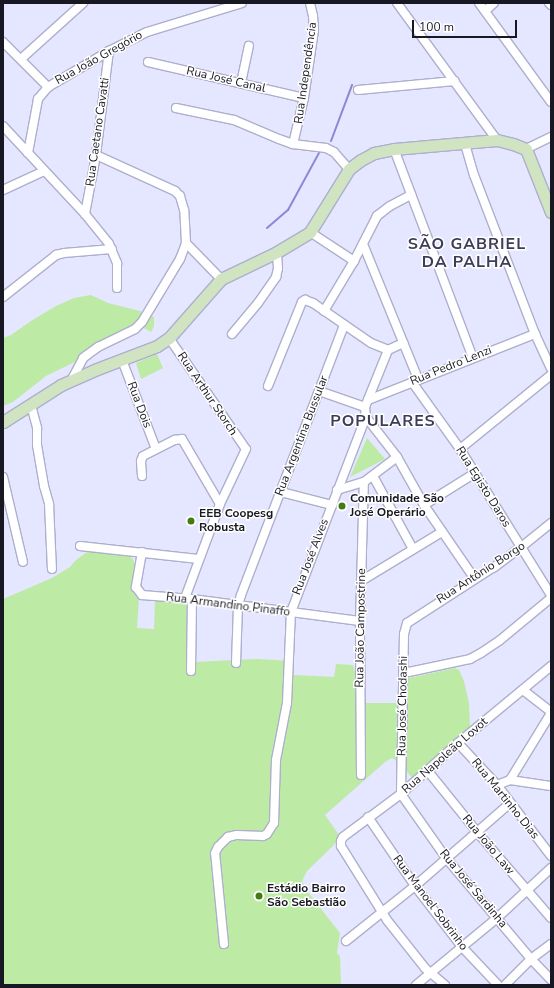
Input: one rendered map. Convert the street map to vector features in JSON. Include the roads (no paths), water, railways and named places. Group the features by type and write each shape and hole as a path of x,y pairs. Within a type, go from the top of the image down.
{"street":[{"path":"21,59 84,3"},
{"name":"Rua Independência","path":"293,144 304,98 314,30 310,3"},
{"path":"397,3 497,140"},
{"path":"479,3 551,102"},
{"path":"485,11 494,3"},
{"name":"Rua João Gregório","path":"28,153 38,100 48,87 109,51 147,32 237,4"},
{"path":"3,42 48,87"},
{"path":"241,84 248,46"},
{"name":"Rua Caetano Cavatti","path":"85,214 96,155 109,51"},
{"name":"Rua José Canal","path":"148,62 304,98"},
{"path":"358,90 454,81"},
{"path":"176,108 234,120 279,140 293,144 326,148 334,152 350,169"},
{"path":"3,126 85,214 112,249 117,263 117,288"},
{"path":"3,422 71,381 97,369 157,346 169,338 221,279 277,252 310,232 350,169 361,160 374,153 394,149 497,140 526,149 551,137"},
{"path":"465,144 474,175 535,334 551,369"},
{"path":"394,149 473,358"},
{"path":"526,149 551,212"},
{"path":"71,381 83,358 98,347 135,328 142,322 180,259 186,243 184,210 180,196 175,191 96,155"},
{"path":"3,190 44,171"},
{"path":"324,312 354,261 377,216 390,206 411,195"},
{"path":"310,232 354,261"},
{"path":"186,243 221,279"},
{"name":"Rua Egisto Daros","path":"363,244 403,343 415,381 460,449 551,596"},
{"path":"3,297 49,260 64,252 112,249"},
{"path":"232,334 258,303 276,277 278,268 277,252"},
{"path":"268,386 302,302 306,300 371,343 388,350 403,343"},
{"name":"Rua Argentina Bussular","path":"236,663 238,605 344,325"},
{"name":"Rua Pedro Lenzi","path":"367,404 415,381 535,334"},
{"name":"Rua Arthur Storch","path":"169,338 246,450 220,504"},
{"name":"Rua José Alves","path":"224,944 215,853 218,846 228,837 237,835 263,836 271,829 274,822 276,760 287,703 291,612 366,417 367,404 388,350"},
{"name":"Rua Dois","path":"122,360 156,449"},
{"path":"460,449 551,375"},
{"path":"319,391 367,404"},
{"path":"31,405 37,428 37,445 44,486 49,504 52,569"},
{"path":"366,417 397,458 424,505 474,578"},
{"path":"142,476 142,459 145,455 175,440 182,439 220,504 198,559 189,599 191,671"},
{"path":"337,490 364,482 397,458"},
{"path":"424,505 475,473"},
{"path":"373,476 413,548"},
{"path":"3,477 23,562"},
{"name":"Rua João Campostrine","path":"361,775 360,621 364,482"},
{"path":"281,492 332,505"},
{"name":"Rua Antônio Borgo","path":"410,620 521,547 551,522"},
{"path":"362,580 413,548 442,532"},
{"path":"80,546 198,559"},
{"name":"Rua Armandino Pinaffo","path":"142,552 136,587 139,594 145,596 189,599 360,621"},
{"path":"404,673 470,659 499,641 551,596"},
{"name":"Rua José Chodashi","path":"401,794 405,628 410,620"},
{"name":"Rua Napoleão Lovot","path":"382,913 341,846 341,841 368,817 401,794 458,743 551,666"},
{"path":"510,780 551,713 522,690"},
{"name":"Rua Martinho Dias","path":"458,743 497,785 551,856"},
{"name":"Rua João Law","path":"427,770 476,832 551,918"},
{"path":"497,785 510,780 551,785"},
{"name":"Rua José Sardinha","path":"401,794 446,858 531,960 551,980"},
{"path":"346,941 415,886 510,804"},
{"name":"Rua Manoel Sobrinho","path":"368,817 415,886 463,948 498,985"},
{"path":"416,985 463,948 528,891 551,868"},
{"path":"382,913 430,973 444,985"},
{"path":"505,985 531,960 551,944"}],"waterway":[{"path":"331,141 352,85"},
{"path":"267,228 288,210 319,153"}],"place":[{"name":"Comunidade São José Operário","path":"342,506"},
{"name":"EEB Coopesg Robusta","path":"191,521"},
{"name":"Estádio Bairro São Sebastião","path":"259,896"}],"district":[{"name":"SÃO GABRIEL DA PALHA","path":"467,253"},
{"name":"POPULARES","path":"383,421"}]}
